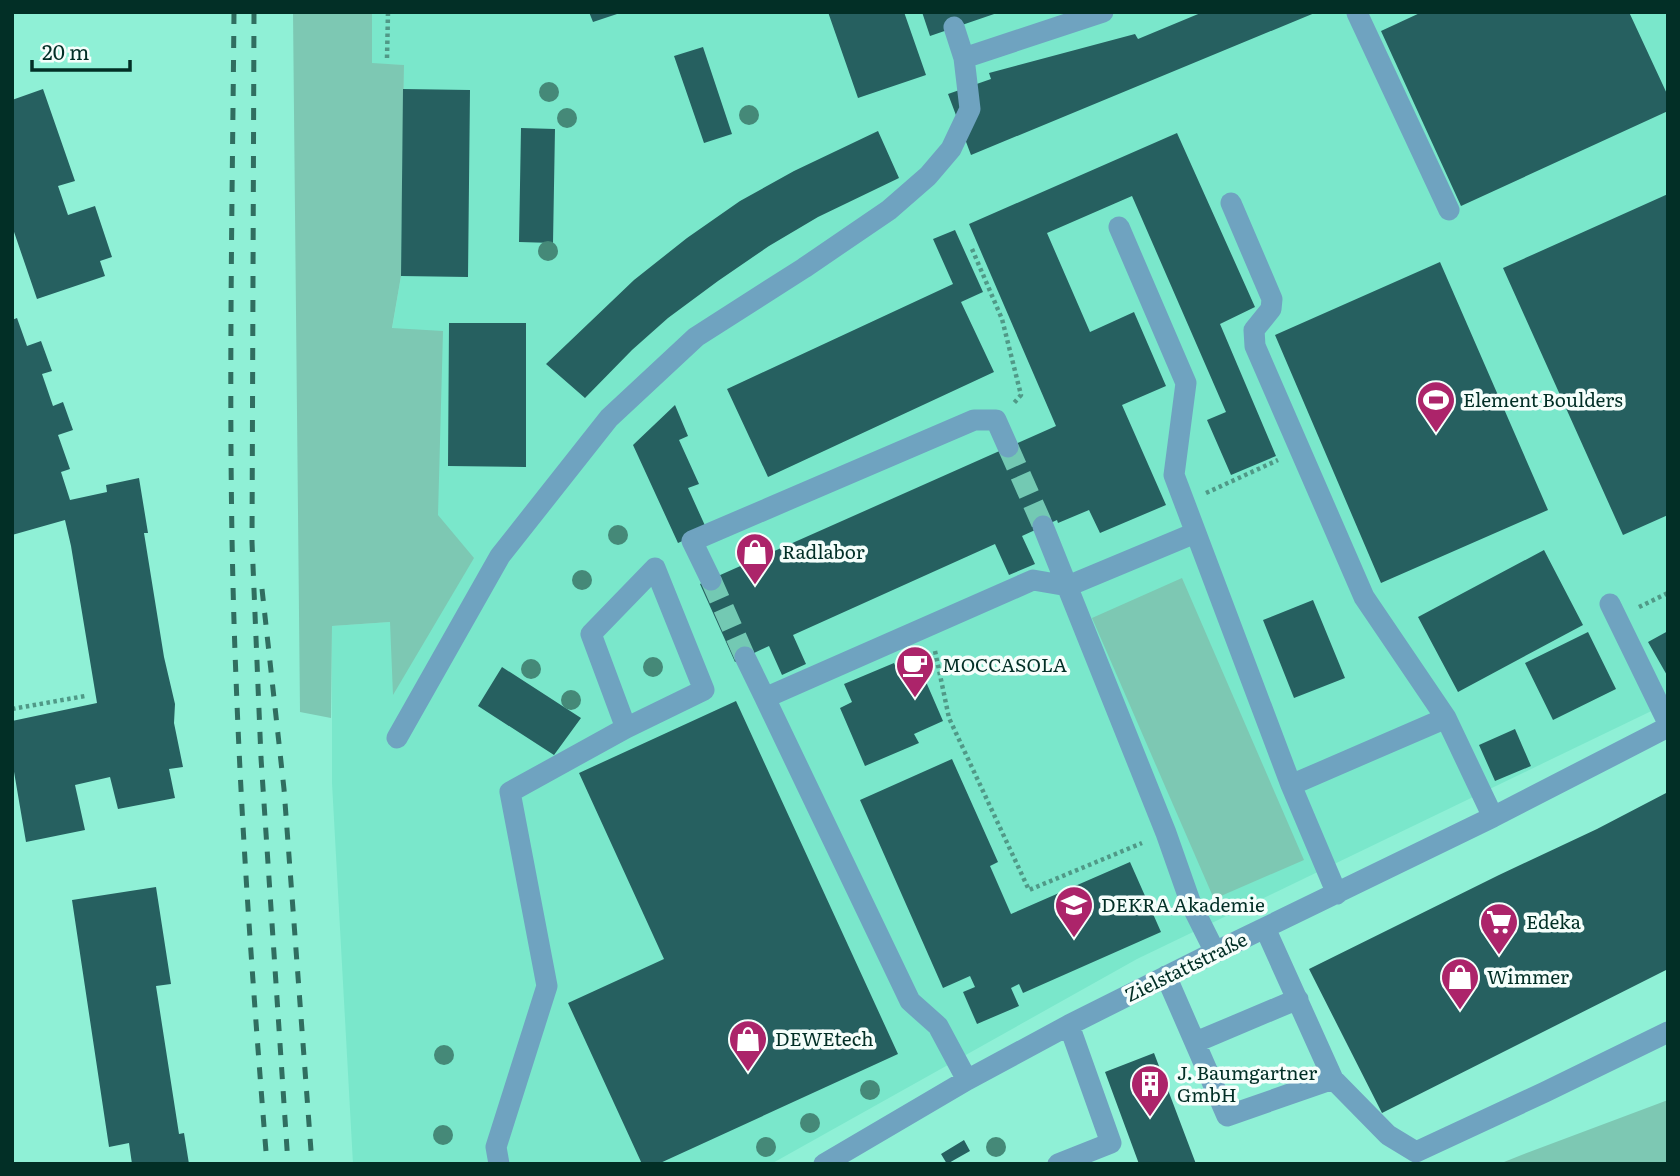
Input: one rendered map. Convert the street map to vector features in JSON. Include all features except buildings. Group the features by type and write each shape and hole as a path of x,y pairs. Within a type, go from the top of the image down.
{"street":[{"path":"964,58 1103,12"},
{"path":"1356,14 1449,210"},
{"path":"397,738 500,556 608,418 696,337 889,210 928,176 951,149 970,109 964,58 954,27"},
{"path":"1231,203 1272,299 1271,309 1254,330 1255,346 1364,597 1446,718 1493,817"},
{"path":"1119,227 1186,383 1174,475 1183,503 1291,785 1337,894"},
{"path":"710,580 692,541 974,420 996,421 1008,447"},
{"path":"1043,526 1166,833 1191,904 1214,952"},
{"path":"765,698 1033,580 1068,586 1195,533"},
{"path":"499,1164 496,1147 547,986 510,792 626,728 704,690 655,568 591,634 626,728"},
{"path":"1610,604 1668,725"},
{"path":"746,657 910,1001 938,1026 967,1080"},
{"path":"1291,785 1446,718"},
{"name":"Zielstattstraße","path":"824,1164 967,1080 1069,1025 1493,817 1668,725"},
{"path":"1265,928 1333,1079 1388,1135 1416,1152 1668,1032"},
{"path":"1166,976 1227,1116 1333,1079"},
{"path":"1196,1042 1298,999"},
{"path":"1058,1164 1111,1143 1069,1025"}],"path":[{"path":"387,58 388,12"},
{"path":"972,249 1002,319 1021,395 996,421"},
{"path":"1183,503 1301,450"},
{"path":"934,648 949,718 1029,890 1166,833"},
{"path":"12,709 85,696"}],"shaded area":[{"path":"293,12 372,12 372,63 404,65 401,276 392,328 443,331 438,515 474,558 393,695 390,622 332,626 331,718 300,712"},
{"path":"372,12 1668,12 1668,703 1137,959 771,1164 353,1164 332,783 332,626 390,622 392,329 401,276 404,65 372,64"},
{"path":"1182,578 1304,860 1214,899 1092,618"},
{"path":"1668,1100 1668,1164 1499,1164 1519,1156"}],"tunnel":[{"path":"1008,447 1043,526"},
{"path":"711,580 745,657"}],"railway":[{"path":"234,12 231,345 233,595 245,860 267,1164"},
{"path":"254,12 252,542 261,758 288,1164"},
{"path":"262,589 284,789 312,1164"}],"place":[{"name":"Element Boulders","path":"1436,434"},
{"name":"Radlabor","path":"755,586"},
{"name":"MOCCASOLA","path":"915,699"},
{"name":"DEKRA Akademie","path":"1074,939"},
{"name":"Edeka","path":"1499,956"},
{"name":"Wimmer","path":"1460,1011"},
{"name":"DEWEtech","path":"748,1073"},
{"name":"J. Baumgartner GmbH","path":"1150,1118"}]}
